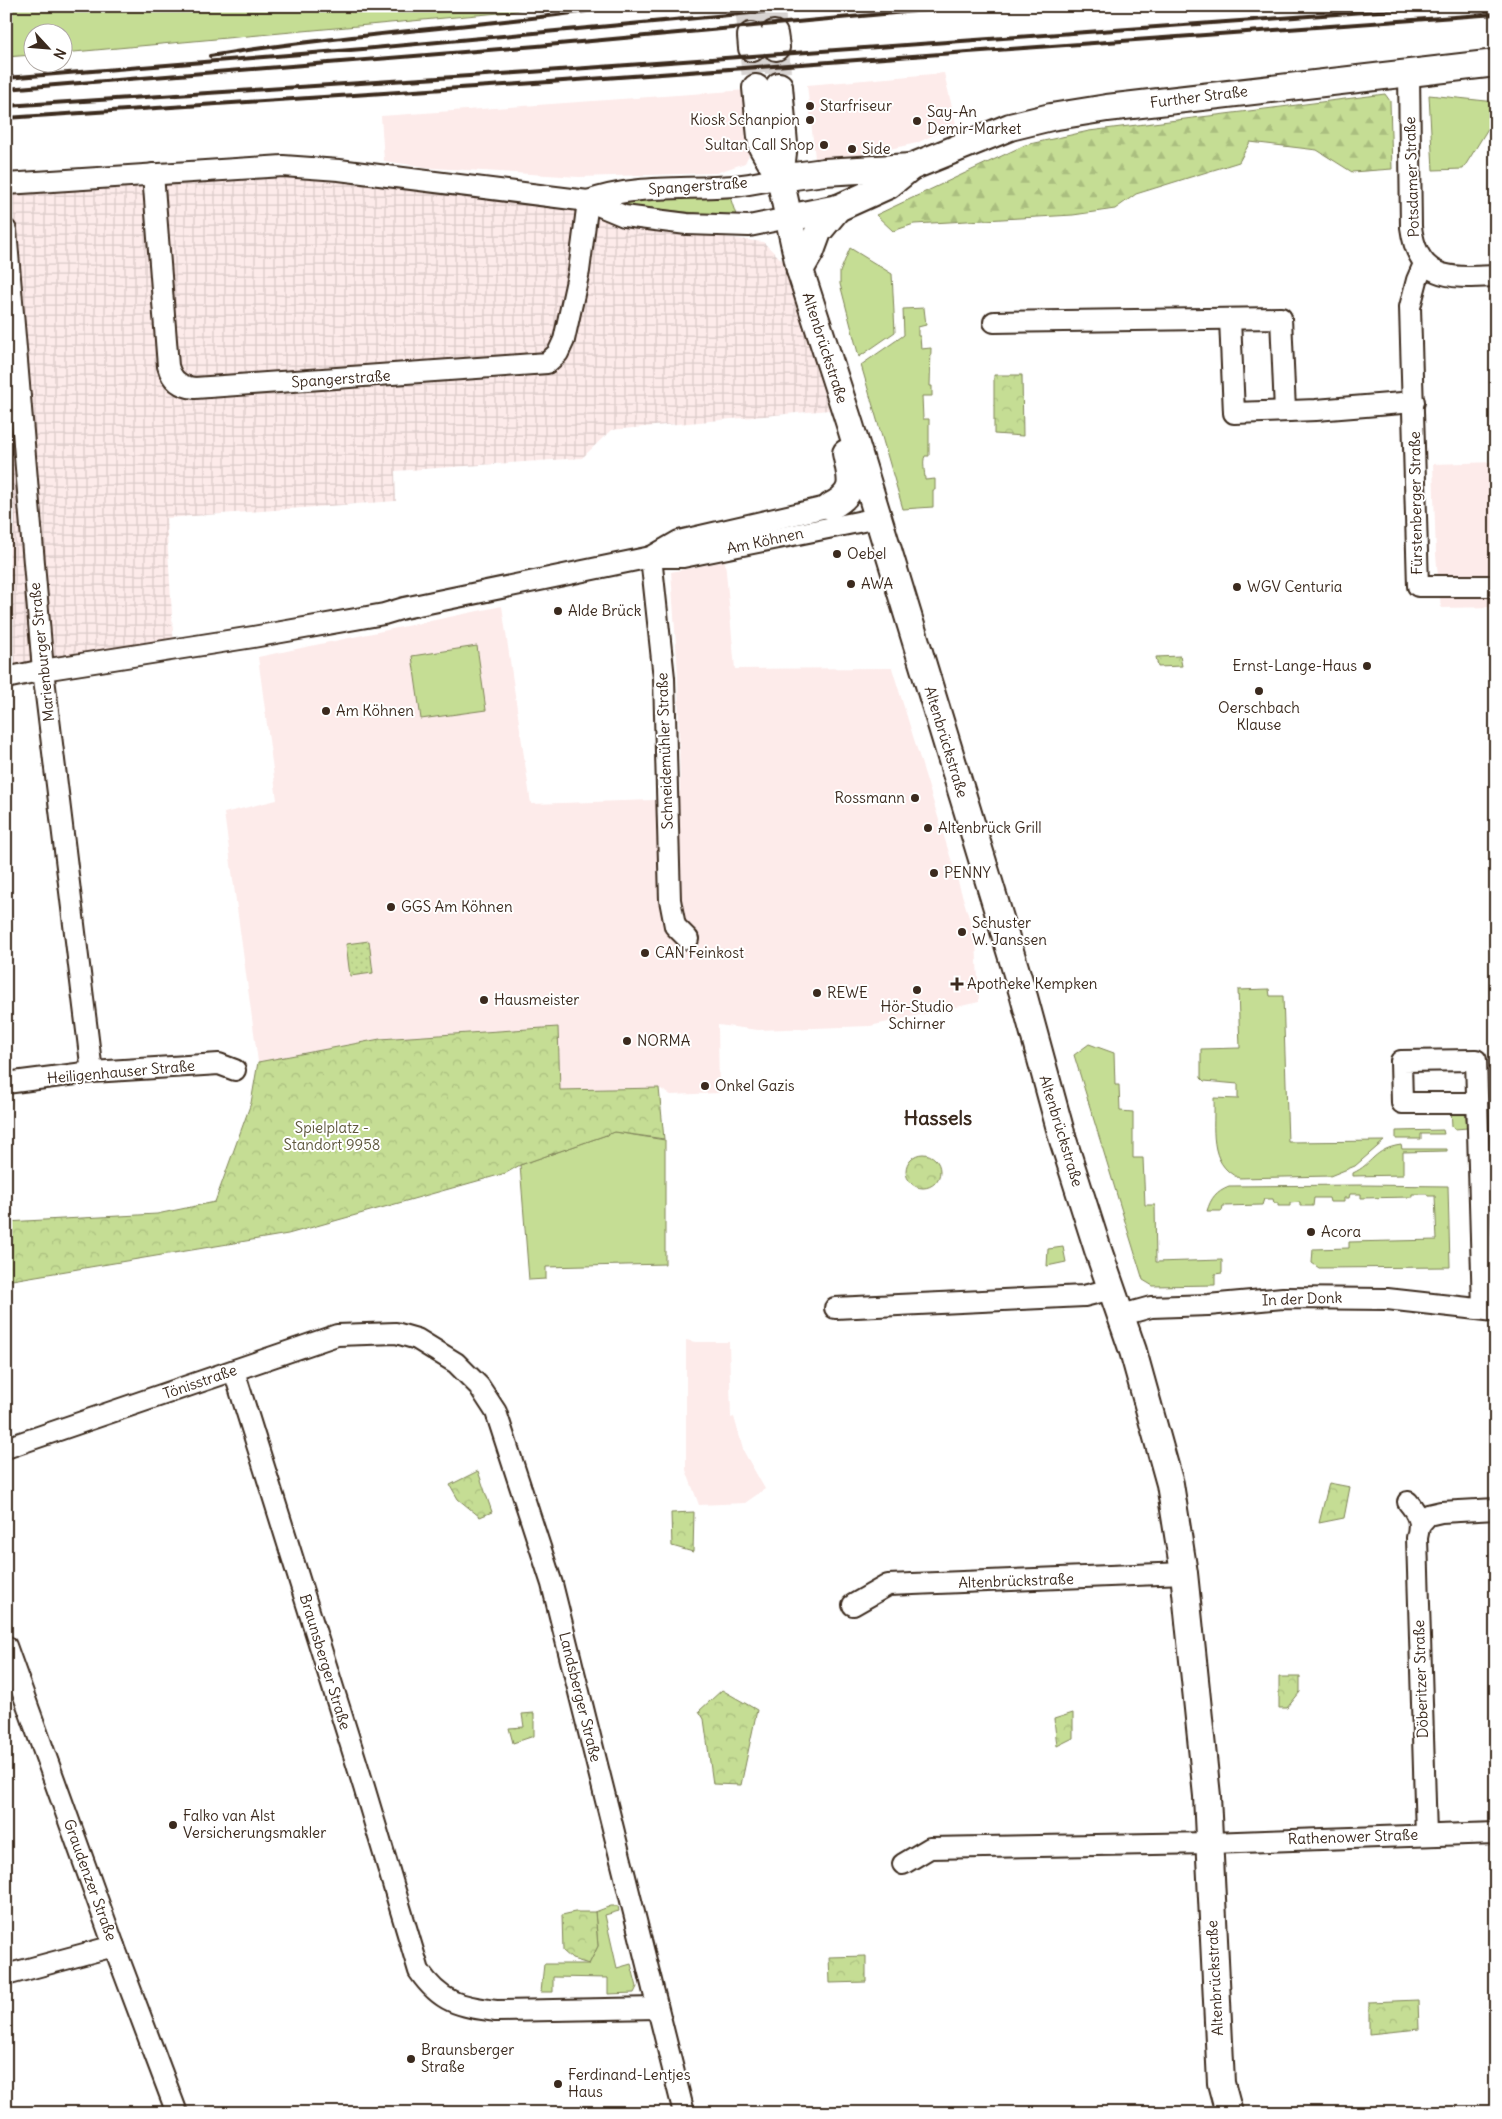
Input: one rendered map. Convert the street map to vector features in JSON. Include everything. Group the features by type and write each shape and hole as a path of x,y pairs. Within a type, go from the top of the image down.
{"street":[{"name":"Further Straße","path":"788,218 838,208 889,185 911,167 1010,127 1051,117 1107,108 1496,63"},
{"name":"Potsdamer Straße","path":"1409,73 1411,227 1415,251 1424,264"},
{"name":"Altenbrückstraße","path":"768,87 784,144 780,178 800,270 850,425 1024,997 1063,1140 1122,1315 1170,1484 1184,1573 1204,1768 1210,1843 1221,2083 1229,2113"},
{"name":"Spangerstraße","path":"6,184 283,166 339,170 588,201 624,216 687,224 749,226 788,218"},
{"name":"Further Straße","path":"780,178 824,172 911,167"},
{"name":"Spangerstraße","path":"153,174 168,366 171,377 187,387 196,388 547,363 558,353 564,340 578,271 588,201"},
{"name":"Spangerstraße","path":"588,201 606,195 635,190 734,186 780,178"},
{"path":"800,270 811,251 818,232 838,208"},
{"name":"Marienburger Straße","path":"6,230 43,670 92,1072"},
{"path":"1424,264 1448,275 1461,277 1496,276"},
{"name":"Fürstenberger Straße","path":"1424,264 1416,280 1410,307 1418,586 1496,586"},
{"path":"1230,318 1234,413 1414,402"},
{"path":"994,322 1281,318 1285,411"},
{"name":"Altenbrückstraße","path":"832,506 844,499 849,493 851,483 846,452 850,425"},
{"name":"Am Köhnen","path":"651,557 679,542 801,511 832,506"},
{"name":"Am Köhnen","path":"6,678 43,670 253,638 384,614 423,604 651,557 683,557 878,518"},
{"name":"Schneidemühler Straße","path":"651,557 664,678 670,900 675,926 688,939"},
{"name":"Heiligenhauser Straße","path":"6,1083 92,1072 219,1064 235,1070"},
{"name":"In der Donk","path":"1122,1315 1150,1307 1208,1305 1284,1298 1387,1299 1490,1310 1478,1103"},
{"path":"835,1308 1084,1296 1112,1289"},
{"name":"Tönisstraße","path":"6,1448 337,1335 396,1333"},
{"name":"Landsberger Straße","path":"396,1333 417,1339 456,1363 479,1386 496,1412 552,1584 684,2113"},
{"name":"Braunsberger Straße","path":"234,1371 361,1777 419,1971 431,1989 450,2002 473,2008 496,2011 657,2008"},
{"path":"1408,1502 1417,1513 1420,1524"},
{"path":"1420,1524 1428,1515 1441,1512 1496,1509"},
{"name":"Döberitzer Straße","path":"1420,1524 1417,1538 1426,1835"},
{"name":"Altenbrückstraße","path":"853,1605 888,1585 1184,1573"},
{"name":"Graudenzer Straße","path":"6,1646 114,1946 177,2113"},
{"name":"Rathenower Straße","path":"1210,1843 1496,1833"},
{"path":"903,1864 930,1848 1210,1843"},
{"path":"6,1975 114,1946"}],"shaded area":[{"path":"944,73 956,124 917,143 867,154 815,158 807,85"},
{"path":"747,90 753,146 745,163 716,173 579,177 433,168 384,161 381,116"},
{"path":"285,174 581,210 626,224 763,242 784,262 829,410 611,430 582,458 395,471 396,501 166,518 174,648 45,667 11,191"},
{"path":"6,288 38,666 6,672"},
{"path":"1496,462 1496,607 1441,608 1436,555 1433,464"},
{"path":"725,561 735,669 892,668 976,940 979,1002 870,1026 758,1030 718,1025 719,1093 671,1095 659,1088 560,1090 558,1027 380,1039 258,1062 224,813 277,800 258,657 502,606 531,804 654,800 680,792 678,674 671,572"},
{"path":"686,1340 695,1342 729,1342 731,1418 734,1417 744,1452 765,1489 745,1503 699,1505 686,1470"}],"green space":[{"path":"6,6 535,6 510,12 72,52 72,22 22,22 22,56 6,57"},
{"path":"1294,6 1365,6 1295,11"},
{"path":"1385,94 1390,101 1392,169 1352,172 1317,150 1250,142 1239,162 1136,194 1115,209 1073,215 914,224 893,231 876,215 1025,145 1089,131"},
{"path":"1429,95 1496,102 1496,122 1492,122 1463,169 1433,170"},
{"path":"729,194 736,215 723,216 620,205 617,202 618,198"},
{"path":"850,248 892,274 895,332 859,357 840,284 840,272"},
{"path":"924,308 926,325 918,327 918,336 920,336 921,349 931,348 930,386 932,386 932,396 922,396 923,419 929,419 929,456 925,456 924,464 925,480 935,479 935,490 933,490 933,507 903,509 861,365 904,335 903,309"},
{"path":"994,375 1022,375 1023,436 994,434"},
{"path":"477,646 486,710 421,719 412,656"},
{"path":"1180,656 1182,666 1158,667 1156,657"},
{"path":"369,941 373,973 350,976 346,944"},
{"path":"1269,989 1270,996 1283,996 1288,1142 1384,1141 1355,1166 1330,1176 1239,1178 1229,1172 1217,1154 1214,1132 1214,1098 1238,1099 1238,1084 1204,1081 1201,1078 1201,1049 1240,1048 1238,990"},
{"name":"Spielplatz - Standort 9958","path":"558,1027 560,1090 659,1088 664,1139 615,1132 520,1165 506,1173 288,1234 6,1281 6,1222 157,1214 215,1202 251,1103 258,1062 380,1039"},
{"path":"1089,1044 1114,1053 1115,1085 1119,1085 1120,1111 1133,1112 1133,1158 1143,1158 1145,1205 1155,1205 1156,1262 1222,1260 1222,1273 1215,1274 1215,1285 1153,1286 1143,1280 1074,1055"},
{"path":"1451,1107 1465,1114 1468,1128 1455,1129 1452,1127"},
{"path":"1443,1130 1444,1134 1421,1134 1421,1139 1396,1139 1396,1131"},
{"path":"615,1132 665,1140 665,1264 546,1267 546,1279 529,1280 520,1165"},
{"path":"1401,1145 1402,1149 1447,1149 1447,1151 1403,1152 1403,1175 1353,1176 1353,1173 1379,1153"},
{"path":"923,1154 935,1159 940,1171 935,1183 923,1188 911,1183 906,1171 911,1159"},
{"path":"1229,1186 1448,1186 1450,1267 1319,1268 1312,1263 1313,1249 1349,1248 1349,1242 1437,1240 1435,1196 1428,1196 1427,1194 1412,1194 1412,1197 1361,1198 1361,1194 1350,1194 1349,1198 1344,1198 1344,1202 1330,1202 1329,1198 1314,1198 1313,1206 1300,1206 1300,1202 1290,1203 1290,1206 1278,1206 1278,1203 1274,1203 1273,1199 1264,1199 1262,1205 1223,1206 1222,1211 1207,1211 1210,1202 1215,1196"},
{"path":"1063,1247 1066,1262 1047,1266 1048,1249"},
{"path":"478,1471 492,1512 480,1517 458,1499 450,1485"},
{"path":"1329,1483 1350,1487 1344,1518 1319,1523"},
{"path":"694,1512 693,1552 672,1546 671,1513"},
{"path":"1279,1677 1300,1677 1300,1692 1287,1708 1279,1708"},
{"path":"722,1690 757,1710 741,1785 713,1784 704,1719 699,1711"},
{"path":"534,1713 534,1736 513,1743 509,1728 524,1727 522,1714"},
{"path":"1073,1713 1073,1738 1057,1746 1054,1719"},
{"path":"611,1906 618,1906 619,1911 605,1915 617,1968 631,1964 637,1987 634,1993 608,1994 608,1978 553,1977 553,1992 541,1992 544,1964 589,1964 598,1946 595,1912"},
{"path":"575,1912 595,1912 598,1946 589,1964 572,1959 563,1951 562,1915"},
{"path":"866,1956 866,1982 830,1983 829,1957"},
{"path":"1418,2000 1419,2029 1369,2034 1369,2002"}],"tunnel":[{"path":"748,6 751,36"},
{"path":"772,6 774,34"},
{"path":"776,47 779,86"},
{"path":"752,48 756,88"}],"railway":[{"path":"210,56 313,41 623,6"},
{"path":"6,78 363,49 825,6"},
{"path":"6,89 537,46 970,6"},
{"path":"6,106 531,72 1447,6"},
{"path":"6,118 535,83 1496,14"}],"place":[{"name":"Starfriseur","path":"810,106"},
{"name":"Kiosk Schanpion","path":"810,120"},
{"name":"Say-An Demir-Market","path":"917,121"},
{"name":"Sultan Call Shop","path":"824,145"},
{"name":"Side","path":"852,149"},
{"name":"Oebel","path":"837,554"},
{"name":"AWA","path":"851,584"},
{"name":"WGV Centuria","path":"1237,587"},
{"name":"Alde Brück","path":"558,611"},
{"name":"Ernst-Lange-Haus","path":"1367,666"},
{"name":"Oerschbach Klause","path":"1259,691"},
{"name":"Am Köhnen","path":"326,711"},
{"name":"Rossmann","path":"915,798"},
{"name":"Altenbrück Grill","path":"928,828"},
{"name":"PENNY","path":"934,873"},
{"name":"GGS Am Köhnen","path":"391,907"},
{"name":"Schuster W. Janssen","path":"962,932"},
{"name":"CAN Feinkost","path":"645,953"},
{"name":"Apotheke Kempken","path":"957,984"},
{"name":"Hör-Studio Schirner","path":"917,990"},
{"name":"REWE","path":"817,993"},
{"name":"Hausmeister","path":"484,1000"},
{"name":"NORMA","path":"627,1041"},
{"name":"Onkel Gazis","path":"705,1086"},
{"name":"Acora","path":"1311,1232"},
{"name":"Falko van Alst Versicherungsmakler","path":"173,1825"},
{"name":"Braunsberger Straße","path":"411,2059"},
{"name":"Ferdinand-Lentjes Haus","path":"558,2084"}],"district":[{"name":"Hassels","path":"938,1118"}]}
